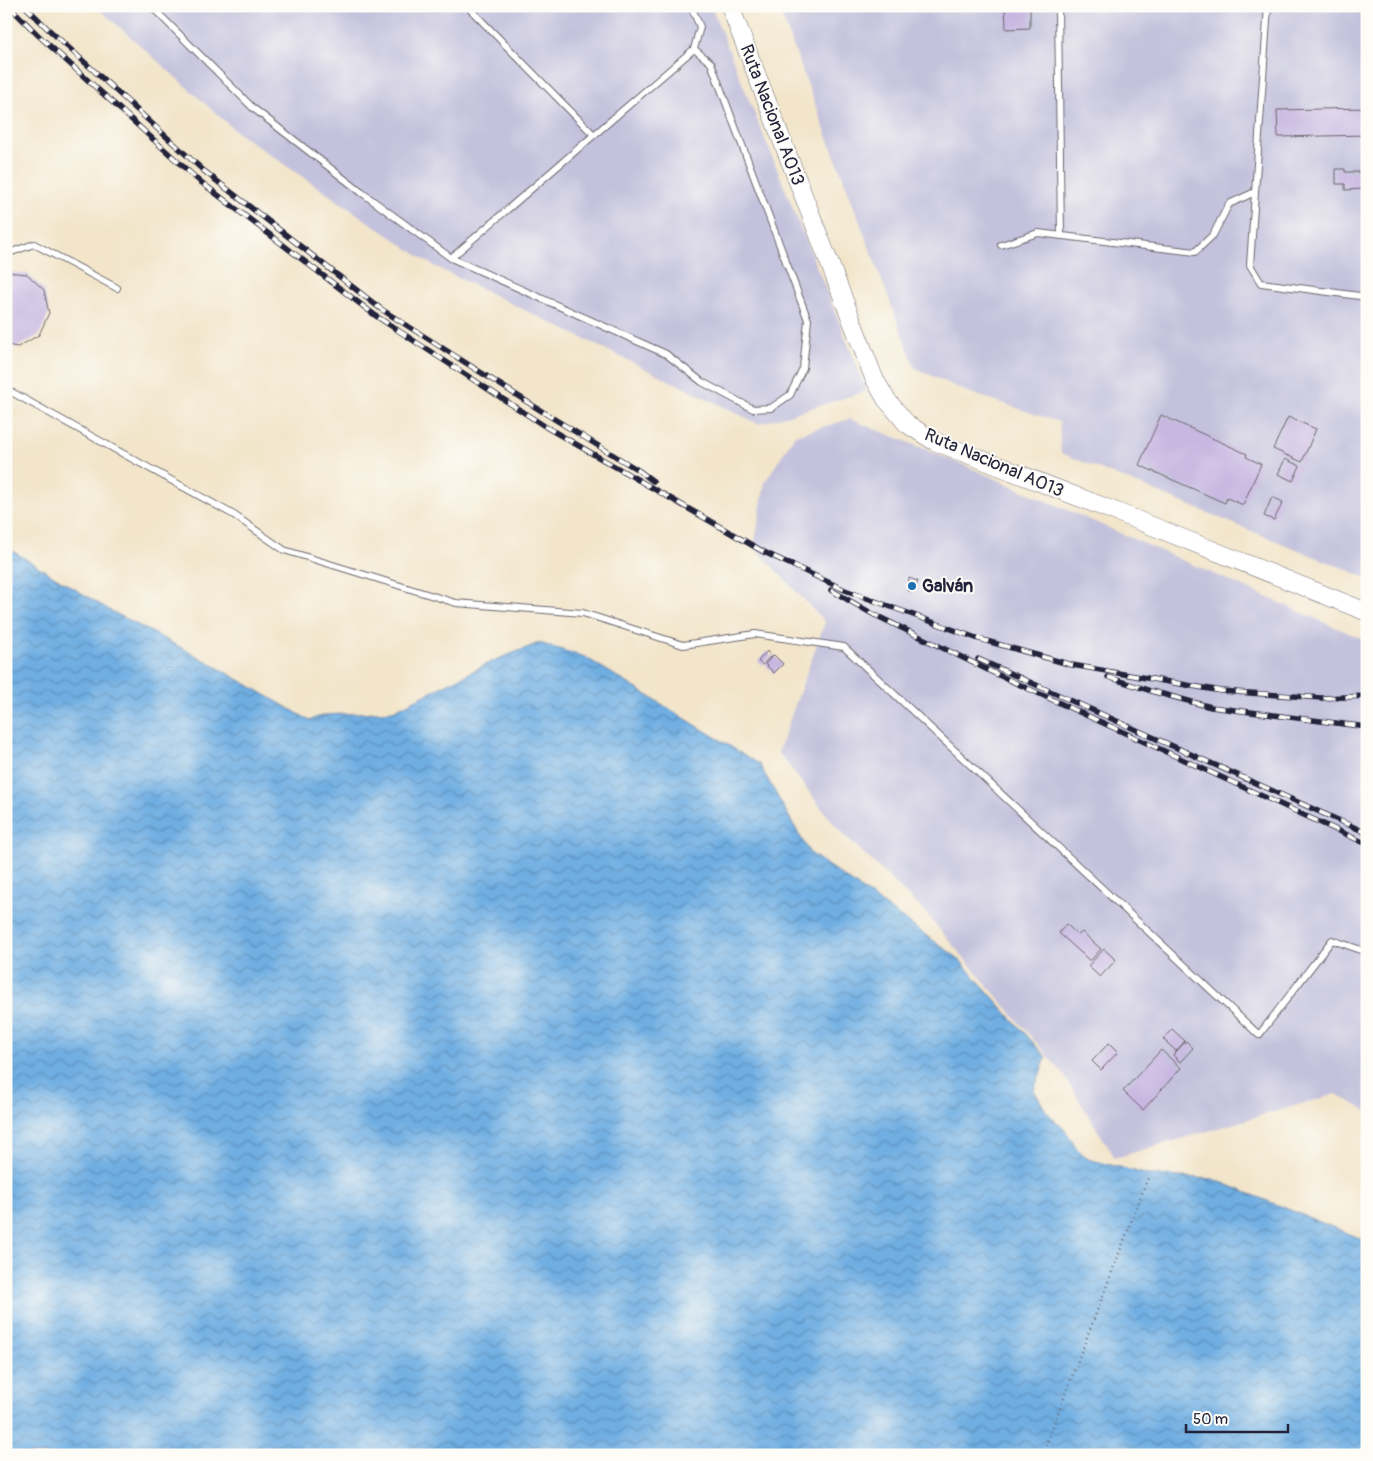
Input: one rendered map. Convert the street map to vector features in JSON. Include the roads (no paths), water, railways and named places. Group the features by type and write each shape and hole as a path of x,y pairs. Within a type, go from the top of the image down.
{"street":[{"name":"Ruta Nacional A013","path":"730,6 874,378 886,399 907,424 934,441 1367,612"}],"lane":[{"path":"151,6 253,108 361,192 451,258 666,354 702,382 753,409 771,408 790,395 803,368 808,320 711,63 694,49"},
{"path":"467,6 594,135"},
{"path":"451,258 694,49 700,27 691,6"},
{"path":"1058,6 1061,236"},
{"path":"1268,6 1250,265 1261,284 1367,297"},
{"path":"1001,245 1038,233 1195,252 1213,235 1229,204 1255,192"},
{"path":"6,254 34,244 117,288"},
{"path":"6,390 234,514 284,550 303,556 456,602 583,614 683,645 755,634 844,646 1259,1035 1332,940 1367,952"}],"water":[{"path":"6,547 111,611 201,658 309,720 325,715 393,711 493,661 539,643 585,657 759,764 809,852 958,958 1046,1057 1034,1090 1046,1111 1065,1130 1078,1150 1088,1159 1149,1175 1213,1179 1367,1241 1367,1455 6,1455"}],"railway":[{"path":"9,6 38,35 197,179 376,316 546,427 764,552 845,590 976,638 1072,665 1221,691 1322,698 1367,696"},
{"path":"25,6 204,171 381,309 653,481"},
{"path":"831,590 871,613 992,672 1367,844"},
{"path":"978,659 1367,833"},
{"path":"1108,677 1211,707 1367,727"}],"place":[{"name":"Galván","path":"912,586"}]}
